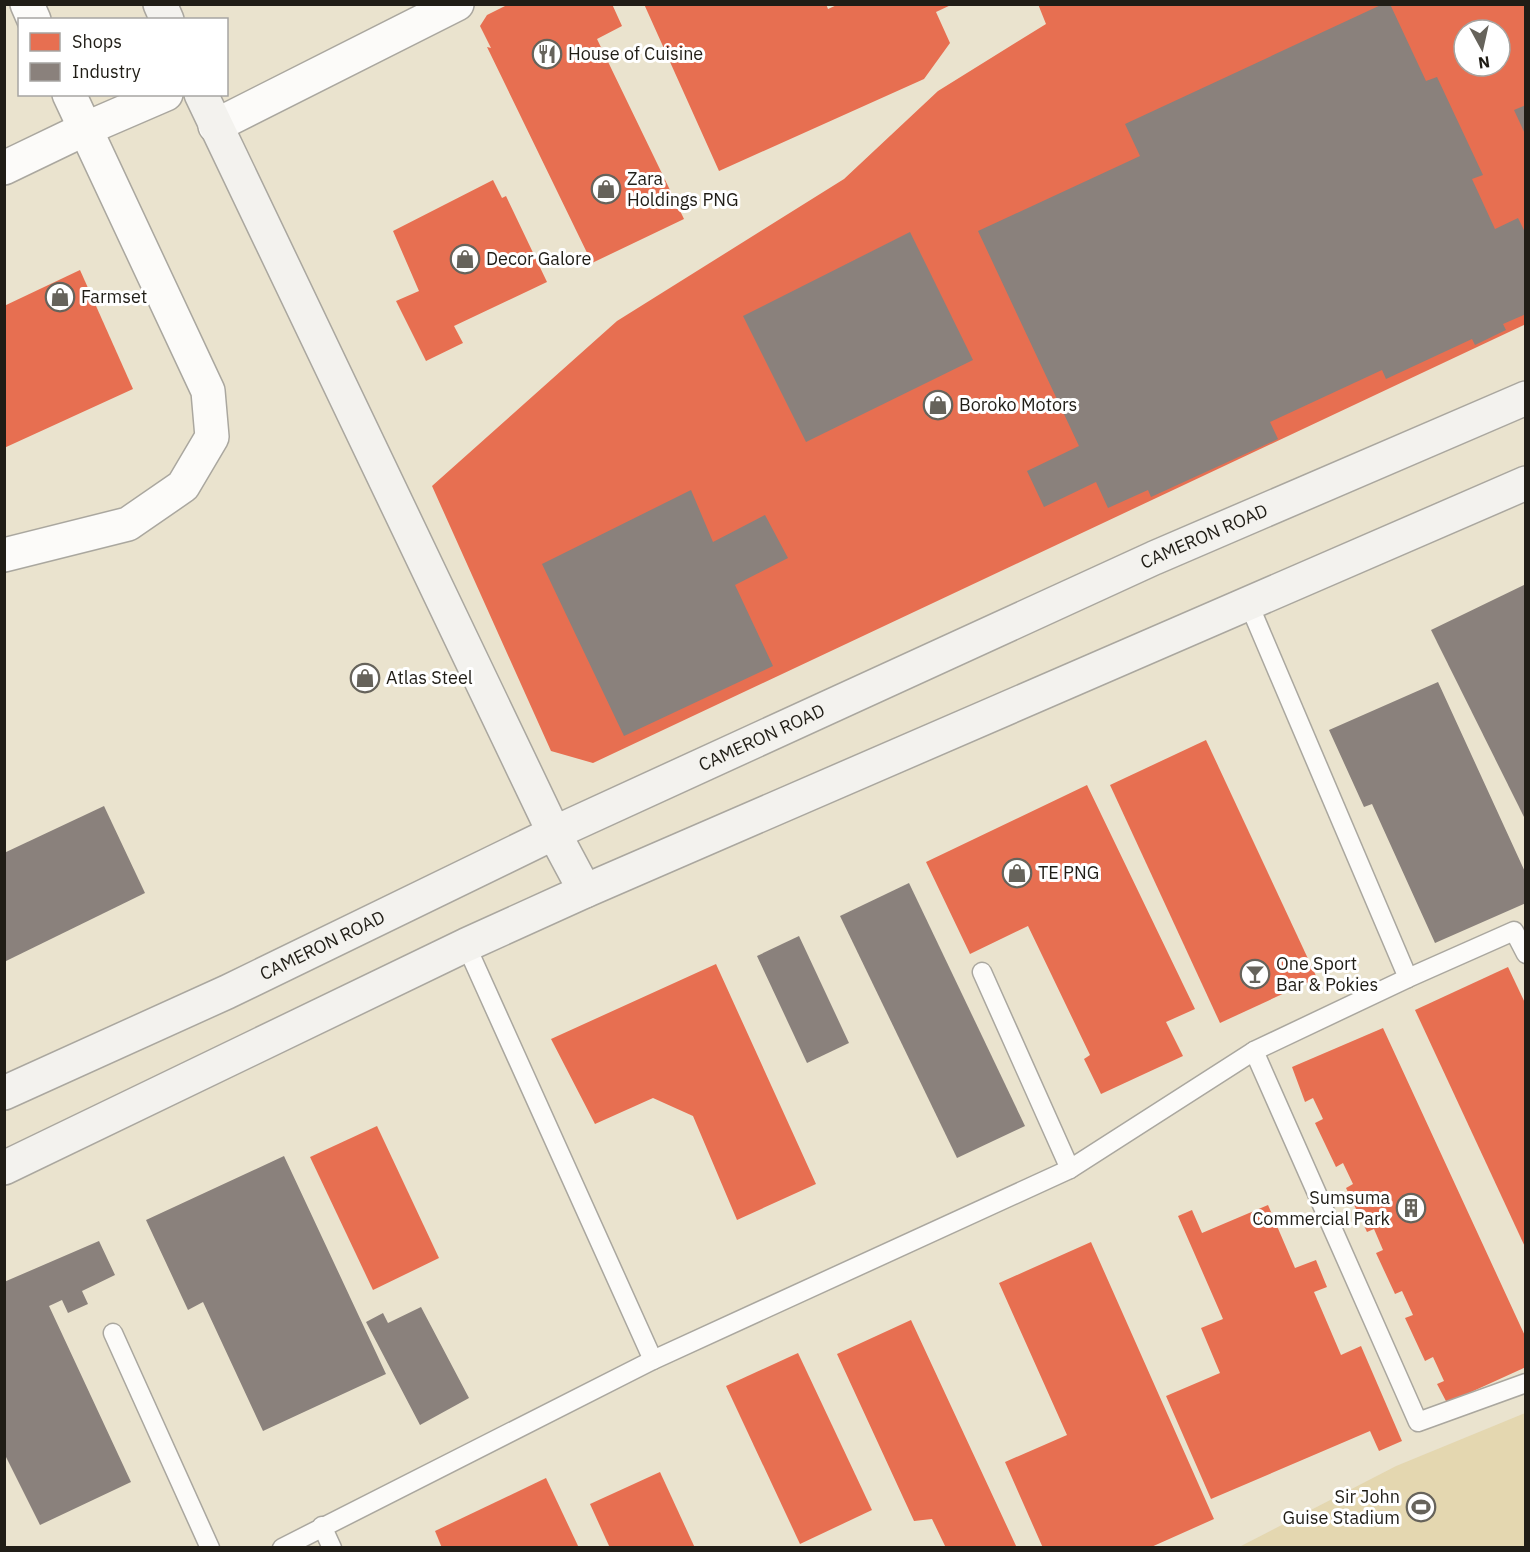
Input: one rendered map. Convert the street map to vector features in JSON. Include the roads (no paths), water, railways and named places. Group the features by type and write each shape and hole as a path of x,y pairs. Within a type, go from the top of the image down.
{"main road":[{"path":"160,4 166,18"},
{"path":"202,96 554,832 585,891"},
{"name":"CAMERON ROAD","path":"4,1093 227,992 554,832 1154,558 1526,398"},
{"path":"4,1168 466,945 585,891 1526,483"}],"street":[{"path":"27,4 33,18"},
{"path":"215,126 457,4"},
{"path":"4,555 128,524 183,486 212,437 208,391 70,96"},
{"path":"4,168 161,96"}],"lane":[{"path":"1248,602 1408,978"},
{"path":"282,1548 653,1360 1070,1169 1254,1051 1514,930 1526,954"},
{"path":"466,945 653,1360"},
{"path":"982,972 1070,1169"},
{"path":"1254,1051 1418,1422 1526,1383"},
{"path":"113,1333 210,1548"},
{"path":"322,1526 332,1548"}],"place":[{"name":"House of Cuisine","path":"547,54"},
{"name":"Zara Holdings PNG","path":"606,189"},
{"name":"Decor Galore","path":"465,259"},
{"name":"Farmset","path":"60,297"},
{"name":"Boroko Motors","path":"938,405"},
{"name":"Atlas Steel","path":"365,678"},
{"name":"TE PNG","path":"1017,873"},
{"name":"One Sport Bar & Pokies","path":"1255,974"},
{"name":"Sumsuma Commercial Park","path":"1411,1208"},
{"name":"Sir John Guise Stadium","path":"1421,1507"}]}
